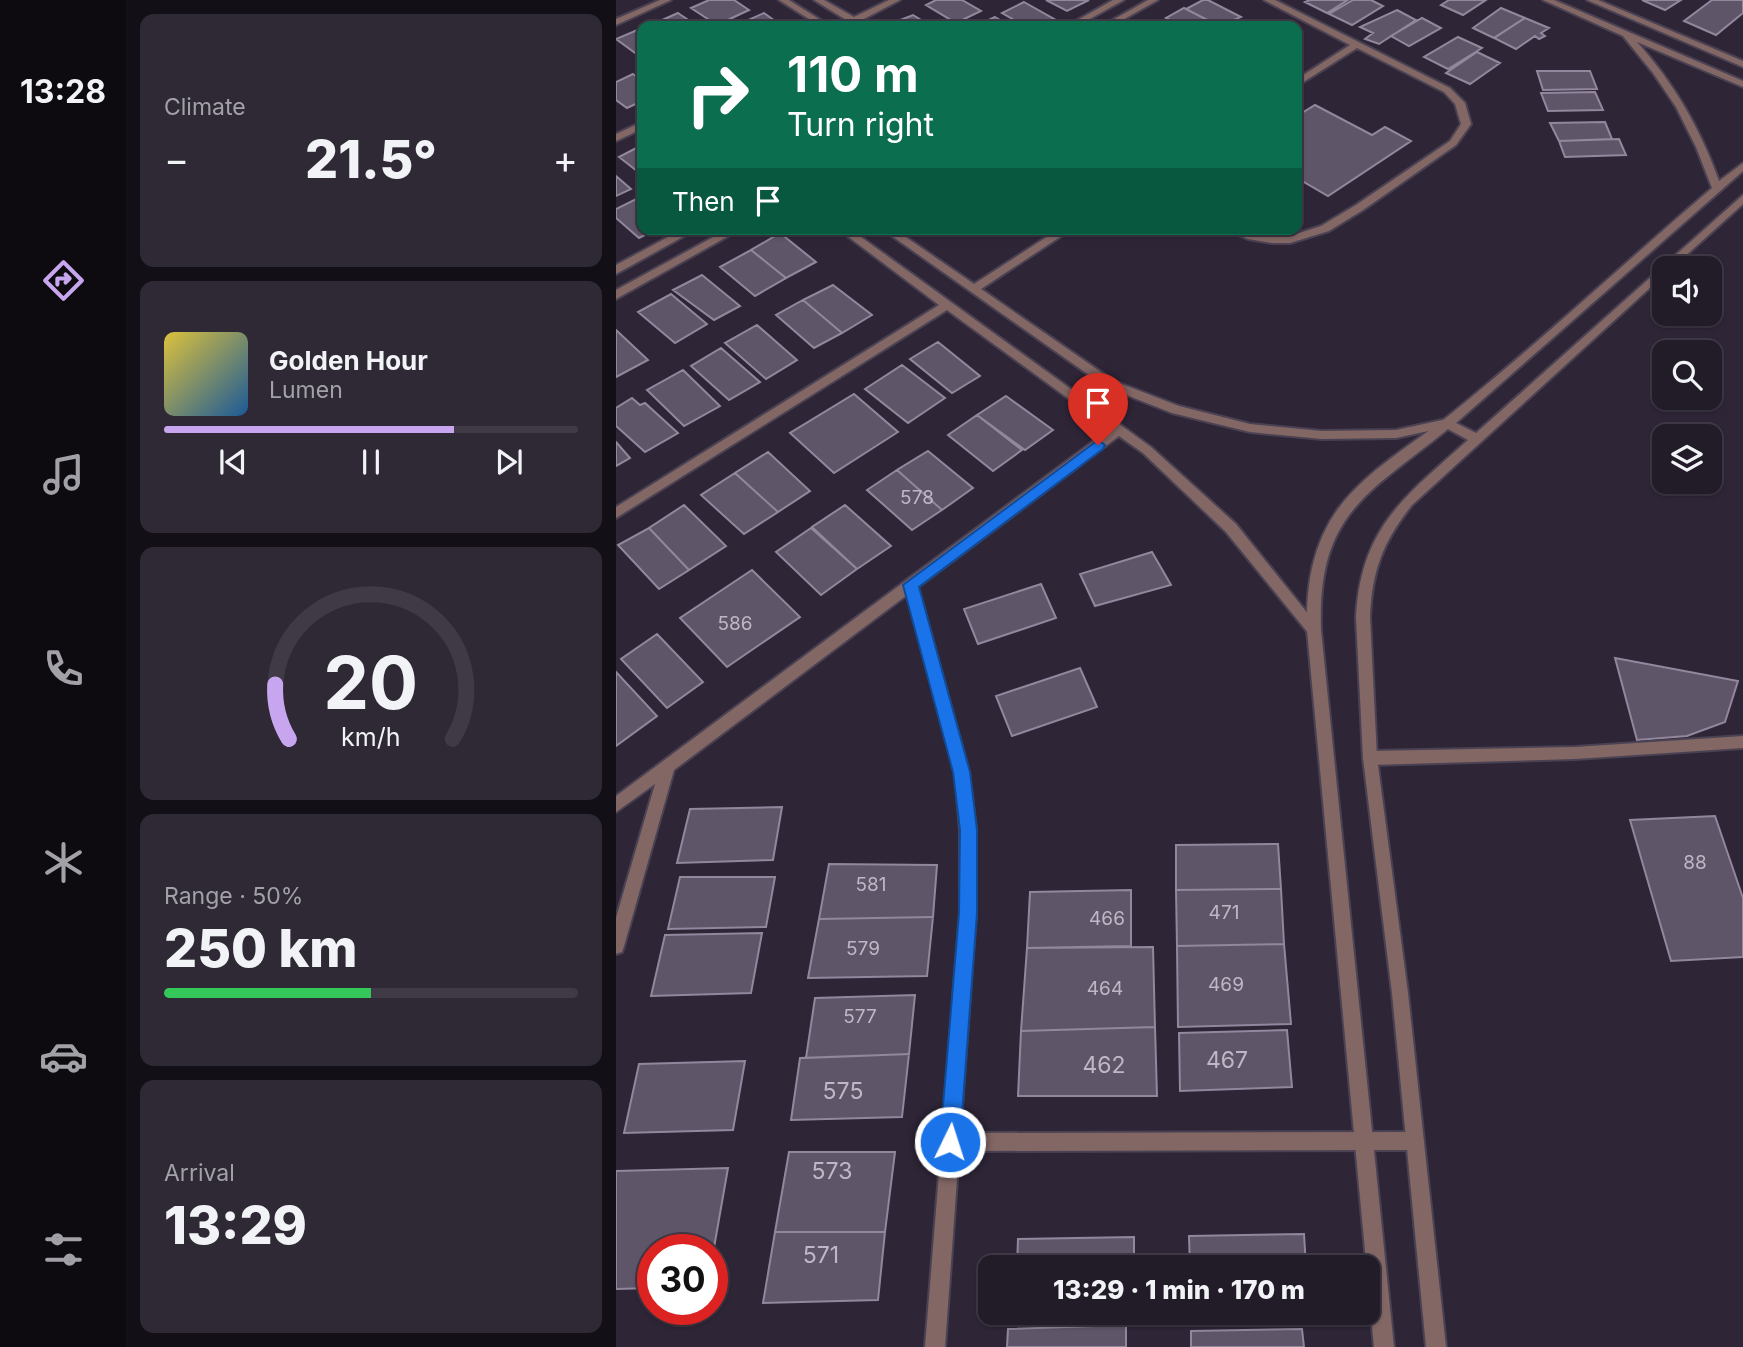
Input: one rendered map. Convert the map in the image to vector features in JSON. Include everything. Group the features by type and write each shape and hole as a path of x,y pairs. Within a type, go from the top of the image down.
{"street":[{"path":"616,22 667,0"},
{"path":"783,0 818,21"},
{"path":"818,0 852,21"},
{"path":"862,21 897,0"},
{"path":"1080,21 1119,0"},
{"path":"1116,21 1154,0"},
{"path":"1250,235 1268,240 1314,235 1327,230 1459,137 1466,117 1454,96 1268,0"},
{"path":"1547,0 1743,84"},
{"path":"1591,0 1743,64"},
{"path":"1624,32 1658,72 1687,115 1717,189"},
{"path":"1302,80 1357,44"},
{"path":"616,138 637,128"},
{"path":"1384,1347 1314,630 1313,603 1321,555 1342,514 1374,480 1447,423 1743,166"},
{"path":"1678,256 1743,198"},
{"path":"616,270 681,235"},
{"path":"616,295 725,235"},
{"path":"851,235 1119,429 1190,487 1231,528 1314,630"},
{"path":"896,235 1110,384 1176,410 1250,428 1322,435 1396,435 1447,423 1476,439"},
{"path":"974,289 1059,235"},
{"path":"1436,1347 1400,993 1370,758 1363,617 1365,585 1373,555 1388,528 1408,502 1652,280"},
{"path":"616,513 947,305"},
{"path":"616,805 1119,429"},
{"path":"911,585 962,772 968,830 968,913 935,1347"},
{"path":"1370,758 1575,753 1743,742"},
{"path":"616,946 668,766"},
{"path":"950,1142 1415,1141"}],"building":[{"path":"709,0 734,0 749,10 726,21 711,21 691,8"},
{"path":"936,0 962,0 981,11 960,21 953,21 926,5"},
{"path":"1046,0 1089,0 1067,11"},
{"path":"1208,0 1241,17 1231,21 1209,21 1186,9"},
{"path":"1348,0 1327,13 1305,2"},
{"path":"1353,0 1371,0 1383,6 1352,25 1329,14"},
{"path":"1449,0 1486,0 1463,15 1441,5"},
{"path":"1642,0 1681,0 1665,10"},
{"path":"1712,0 1743,0 1743,13 1716,35 1684,21"},
{"path":"1024,2 1054,19 1016,21 1002,13"},
{"path":"1184,8 1209,21 1172,21 1166,18"},
{"path":"1501,8 1525,18 1494,38 1473,28"},
{"path":"1397,10 1416,20 1379,44 1365,39 1373,33 1360,27"},
{"path":"678,13 690,21 660,21"},
{"path":"764,13 775,21 746,21"},
{"path":"913,15 923,21 898,21"},
{"path":"1422,18 1441,28 1409,46 1391,36"},
{"path":"1525,18 1549,28 1541,33 1545,36 1539,39 1535,36 1516,49 1494,38"},
{"path":"637,30 637,54 616,39"},
{"path":"1458,37 1482,48 1448,69 1424,57"},
{"path":"1477,52 1500,63 1470,84 1446,73"},
{"path":"1537,71 1590,71 1597,89 1543,90"},
{"path":"633,74 637,77 637,103 627,108 616,100 616,82"},
{"path":"1595,92 1603,110 1548,111 1541,93"},
{"path":"1315,105 1372,135 1385,127 1411,141 1328,196 1302,181 1302,113"},
{"path":"1605,122 1612,139 1559,141 1550,123"},
{"path":"1619,139 1626,155 1565,157 1559,141"},
{"path":"637,148 637,171 619,157"},
{"path":"616,176 631,189 616,196"},
{"path":"637,198 637,235 645,235 639,238 616,218 616,209"},
{"path":"777,235 782,235 816,262 786,278 751,250"},
{"path":"751,250 786,278 755,296 720,267"},
{"path":"702,275 740,306 714,320 673,290"},
{"path":"833,285 872,315 842,333 803,300"},
{"path":"671,294 707,324 675,343 638,312"},
{"path":"803,300 842,333 814,348 776,315"},
{"path":"757,325 797,360 766,379 725,343"},
{"path":"616,330 648,360 616,377"},
{"path":"938,342 980,376 952,393 910,359"},
{"path":"721,348 760,382 729,400 691,366"},
{"path":"902,365 945,398 908,423 865,389"},
{"path":"683,370 720,406 684,426 647,390"},
{"path":"854,394 898,432 834,473 790,433"},
{"path":"1006,396 1053,430 1025,450 977,415"},
{"path":"632,398 640,405 645,403 678,433 645,452 616,426 616,408"},
{"path":"977,415 1022,450 993,471 948,435"},
{"path":"616,442 630,458 616,466"},
{"path":"928,451 973,488 942,510 897,470"},
{"path":"768,452 810,491 778,512 735,473"},
{"path":"897,470 942,510 912,530 867,490"},
{"path":"735,473 778,512 744,534 701,495"},
{"path":"684,505 726,546 689,570 649,528"},
{"path":"845,505 891,546 857,569 812,527"},
{"path":"649,528 689,570 659,589 618,545"},
{"path":"811,528 857,569 821,595 776,552"},
{"path":"1152,552 1171,585 1095,606 1080,574"},
{"path":"752,570 800,617 727,667 680,618"},
{"path":"1041,584 1056,618 978,644 964,609"},
{"path":"657,634 703,682 667,708 621,659"},
{"path":"1615,658 1738,681 1725,722 1687,736 1637,740"},
{"path":"1080,668 1097,707 1012,736 996,696"},
{"path":"616,672 657,716 616,746"},
{"path":"782,807 773,860 677,863 690,809"},
{"path":"1715,816 1743,898 1743,957 1671,961 1630,820"},
{"path":"1278,844 1281,889 1176,890 1176,845"},
{"path":"829,864 937,865 933,917 819,919"},
{"path":"680,877 775,877 766,927 668,929"},
{"path":"1281,889 1284,944 1177,946 1176,890"},
{"path":"1131,890 1131,946 1027,948 1030,892"},
{"path":"933,917 927,976 808,978 819,919"},
{"path":"762,933 751,993 651,996 665,935"},
{"path":"1284,944 1291,1024 1178,1027 1177,946"},
{"path":"1153,947 1155,1027 1021,1031 1027,948"},
{"path":"915,995 909,1054 806,1058 815,998"},
{"path":"1155,1027 1157,1096 1018,1096 1021,1031"},
{"path":"1287,1030 1292,1087 1180,1091 1179,1033"},
{"path":"909,1054 902,1117 791,1120 800,1058"},
{"path":"745,1061 733,1130 624,1133 639,1064"},
{"path":"789,1152 895,1152 885,1232 775,1232"},
{"path":"728,1168 716,1234 637,1234 637,1288 616,1289 616,1171"},
{"path":"775,1232 885,1232 878,1300 763,1303"},
{"path":"1304,1234 1305,1255 1190,1255 1189,1236"},
{"path":"1134,1237 1134,1255 1017,1255 1018,1239"},
{"path":"1126,1325 1126,1347 1007,1347 1008,1329"},
{"path":"1302,1329 1304,1347 1191,1347 1191,1331"}],"route":[{"path":"950,1142 970,871 966,800 962,772 911,585 1098,445"}]}
